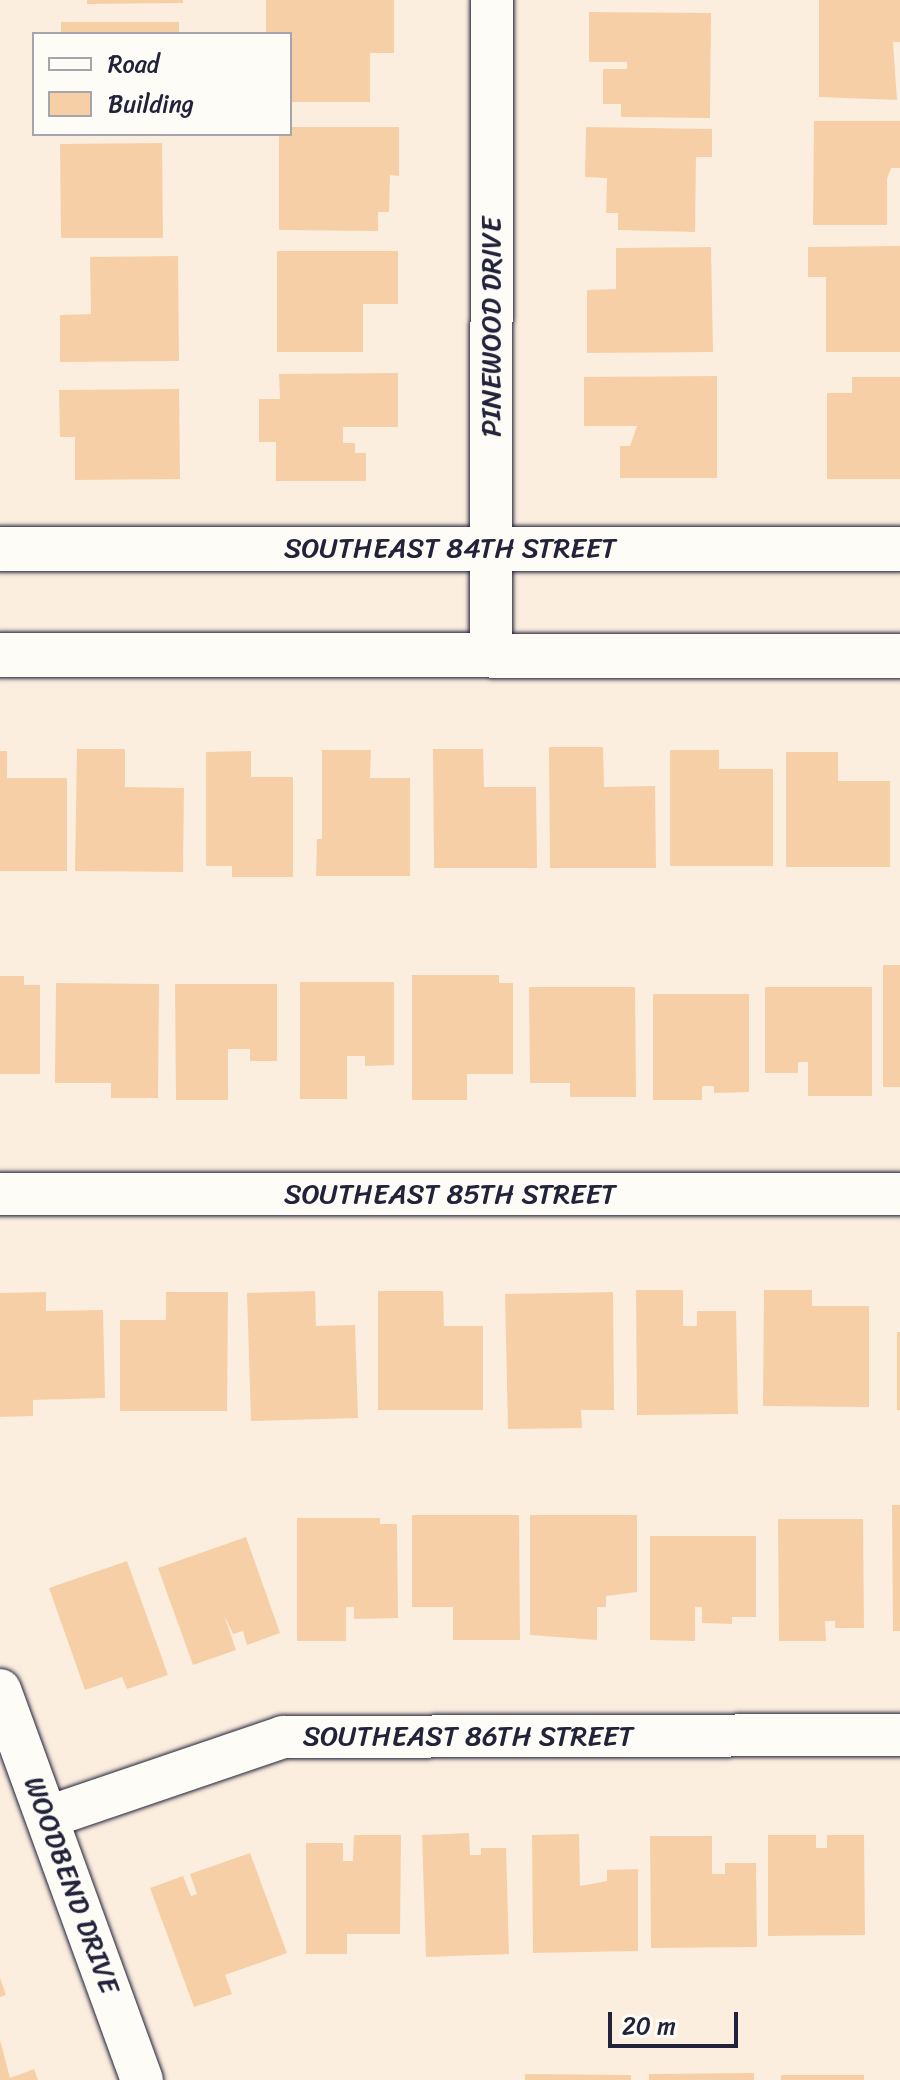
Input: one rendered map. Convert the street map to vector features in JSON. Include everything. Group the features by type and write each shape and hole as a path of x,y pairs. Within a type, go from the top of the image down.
{"street":[{"name":"PINEWOOD DRIVE","path":"491,654 492,0"},
{"name":"SOUTHEAST 84TH STREET","path":"0,549 900,549"},
{"path":"0,655 900,656"},
{"name":"SOUTHEAST 85TH STREET","path":"0,1194 900,1194"},
{"name":"WOODBEND DRIVE","path":"0,1690 142,2080"},
{"name":"SOUTHEAST 86TH STREET","path":"48,1817 283,1737 900,1735"}],"building":[{"path":"87,0 183,0 183,3 87,4"},
{"path":"266,0 394,0 394,53 370,53 370,102 292,102 292,32 266,32"},
{"path":"819,0 900,0 900,42 893,42 897,100 819,97"},
{"path":"589,12 711,13 710,118 621,117 621,104 603,104 603,69 627,69 627,62 589,62"},
{"path":"61,22 179,22 179,32 61,32"},
{"path":"814,121 900,121 900,168 891,168 887,179 887,225 813,225"},
{"path":"292,127 399,127 399,176 390,175 389,212 378,212 378,231 279,230 279,136 292,136"},
{"path":"586,127 712,129 712,157 696,157 695,232 618,230 618,213 606,213 607,178 585,177"},
{"path":"162,143 163,238 61,238 60,144"},
{"path":"900,246 900,352 826,352 826,277 808,277 808,247"},
{"path":"711,247 713,352 587,353 587,290 616,289 616,248"},
{"path":"277,251 398,251 398,304 363,304 363,352 277,352"},
{"path":"178,256 179,361 60,362 60,315 91,314 90,257"},
{"path":"398,373 398,427 343,427 343,443 355,443 355,453 366,453 366,481 276,481 276,442 259,442 259,399 280,399 279,374"},
{"path":"717,376 717,478 620,478 620,446 630,446 637,426 584,426 584,377"},
{"path":"852,377 900,377 900,479 827,479 827,393 852,393"},
{"path":"179,389 180,479 75,480 75,437 60,437 59,390"},
{"path":"549,747 603,747 604,787 655,786 656,868 550,868"},
{"path":"77,749 125,749 125,787 184,788 183,872 75,871"},
{"path":"433,749 483,749 484,787 536,787 537,868 434,868"},
{"path":"322,750 371,750 370,778 410,778 410,876 316,876 317,839 322,839"},
{"path":"670,750 719,750 719,769 773,769 773,866 670,866"},
{"path":"0,751 7,751 7,778 67,778 67,871 0,871"},
{"path":"251,751 251,777 293,777 293,877 232,877 232,866 206,866 206,752"},
{"path":"786,752 838,752 838,781 890,781 890,867 786,867"},
{"path":"883,965 900,965 900,1087 883,1087"},
{"path":"412,975 499,975 499,983 513,983 513,1074 467,1074 467,1100 412,1100"},
{"path":"0,976 24,976 24,985 40,985 40,1074 0,1074"},
{"path":"300,982 394,982 394,1065 365,1066 365,1056 347,1056 347,1099 300,1099"},
{"path":"56,983 159,984 158,1098 111,1098 111,1083 55,1083"},
{"path":"175,984 277,984 277,1061 250,1061 250,1049 228,1049 228,1100 176,1100"},
{"path":"529,987 635,987 636,1097 570,1097 570,1083 530,1083"},
{"path":"765,987 872,987 872,1096 808,1096 808,1062 798,1062 798,1073 765,1073"},
{"path":"653,994 749,994 749,1092 714,1093 714,1086 702,1086 702,1100 653,1100"},
{"path":"636,1290 683,1290 683,1326 697,1326 697,1311 736,1311 738,1414 637,1415"},
{"path":"764,1290 812,1290 812,1306 869,1306 869,1407 763,1406"},
{"path":"315,1291 316,1326 355,1325 358,1418 251,1421 247,1293"},
{"path":"378,1291 443,1291 444,1326 483,1326 483,1410 378,1410"},
{"path":"46,1292 46,1311 103,1310 105,1398 33,1400 33,1416 0,1417 0,1293"},
{"path":"166,1292 228,1292 227,1411 120,1411 120,1320 166,1320"},
{"path":"613,1292 614,1410 581,1410 582,1428 508,1429 505,1294"},
{"path":"897,1332 900,1332 900,1410 897,1410"},
{"path":"892,1505 900,1505 900,1631 893,1631"},
{"path":"412,1515 519,1515 520,1640 453,1640 453,1607 412,1607"},
{"path":"530,1515 637,1515 637,1592 606,1596 606,1607 597,1607 597,1640 530,1635"},
{"path":"297,1518 380,1518 380,1524 397,1524 398,1618 354,1619 354,1607 346,1607 346,1641 297,1641"},
{"path":"778,1519 863,1519 864,1628 835,1628 835,1621 825,1621 826,1641 779,1641"},
{"path":"650,1536 756,1536 756,1617 732,1617 732,1624 702,1623 702,1607 695,1607 695,1641 650,1640"},
{"path":"246,1537 280,1633 247,1645 243,1631 233,1634 224,1615 236,1650 193,1665 158,1568"},
{"path":"127,1561 168,1675 127,1689 122,1677 85,1690 49,1588"},
{"path":"469,1833 470,1855 481,1855 481,1848 506,1848 509,1954 426,1957 422,1835"},
{"path":"579,1834 580,1886 607,1881 607,1870 638,1869 638,1951 533,1953 532,1835"},
{"path":"354,1835 401,1835 400,1934 347,1934 347,1954 306,1954 306,1843 343,1843 343,1861 353,1861"},
{"path":"768,1835 816,1835 816,1848 827,1848 827,1835 864,1835 865,1935 768,1936"},
{"path":"650,1836 712,1836 712,1874 725,1874 725,1863 756,1863 757,1947 651,1948"},
{"path":"250,1853 287,1953 225,1975 232,1994 194,2007 150,1888 183,1876 191,1896 197,1894 190,1874"},
{"path":"0,1978 6,1995 0,1997"},
{"path":"0,2040 10,2078 34,2069 38,2080 0,2080"},
{"path":"754,2073 754,2080 649,2080 649,2074"},
{"path":"525,2074 631,2075 631,2080 525,2080"},
{"path":"781,2075 864,2075 864,2080 781,2080"}]}
